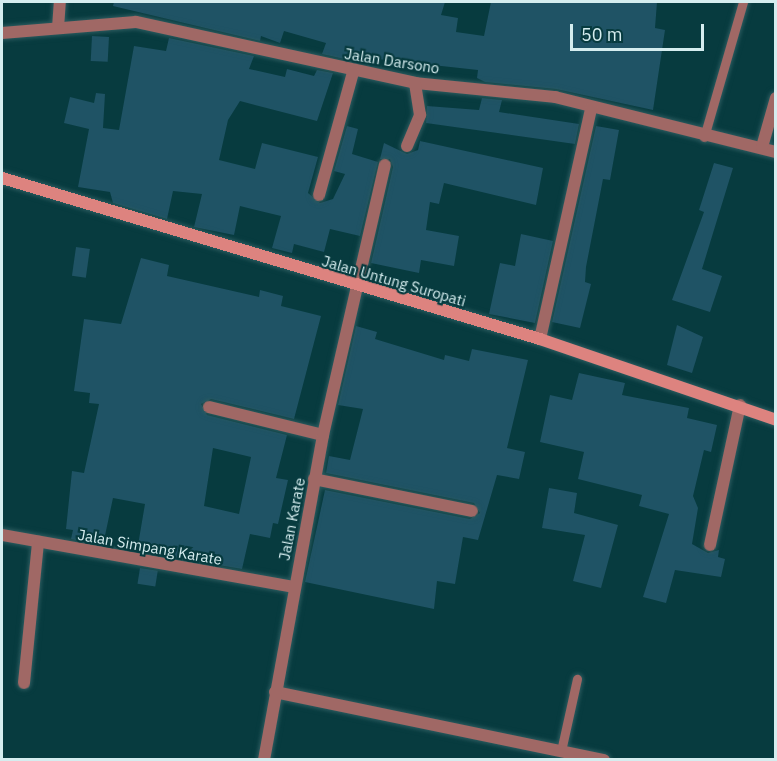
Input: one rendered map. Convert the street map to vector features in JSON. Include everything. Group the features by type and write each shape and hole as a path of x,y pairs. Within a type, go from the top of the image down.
{"main road":[{"name":"Jalan Untung Suropati","path":"2,178 540,339 740,405 776,420"}],"street":[{"path":"58,28 60,2"},
{"name":"Jalan Darsono","path":"2,33 136,22 353,72 415,83 511,90 776,152"},
{"path":"319,195 353,72"},
{"path":"407,146 420,115 415,83"},
{"path":"762,147 776,98"},
{"path":"540,339 591,109"},
{"name":"Jalan Karate","path":"264,759 314,479 354,285 385,165"},
{"path":"710,545 740,405"},
{"path":"209,407 323,435"},
{"path":"314,479 472,512"},
{"name":"Jalan Simpang Karate","path":"2,535 294,587"},
{"path":"24,683 38,542"},
{"path":"275,692 604,759"}],"lane":[{"path":"704,136 744,2"},
{"path":"561,751 577,678"}],"building":[{"path":"114,2 445,2 441,15 458,18 456,32 484,36 491,2 657,2 655,28 665,30 653,110 556,89 485,82 477,78 478,70 359,57 358,62 322,54 326,43 284,31 280,43 261,36 260,41 113,6"},
{"path":"92,36 109,37 108,62 91,61"},
{"path":"169,38 254,56 249,69 285,77 287,69 314,76 317,70 333,73 317,121 240,101 228,120 219,160 255,169 262,143 318,157 308,193 320,203 333,199 345,174 334,171 347,126 358,129 352,154 378,162 360,236 330,229 324,252 294,244 292,253 272,248 281,216 240,206 234,235 194,227 202,194 173,191 167,219 113,203 110,192 78,187 89,129 64,123 70,97 94,103 96,93 105,94 103,128 119,130 134,46 166,51"},
{"path":"482,98 502,100 499,112 579,124 575,144 426,123 427,106 479,110"},
{"path":"596,126 619,130 610,180 603,179 586,267 585,282 591,284 580,328 552,322"},
{"path":"420,141 543,168 536,205 444,183 439,204 430,202 426,230 459,236 454,266 421,260 419,273 371,263 393,167 390,159 380,159 384,143 407,154 418,150"},
{"path":"714,163 733,168 702,269 722,276 710,312 672,300 704,212 699,210"},
{"path":"521,234 553,241 535,323 489,314 500,263 515,266"},
{"path":"76,247 90,249 86,278 72,276"},
{"path":"141,258 169,265 167,276 259,297 260,290 283,296 281,306 321,316 294,419 211,399 201,404 207,415 287,435 276,478 288,480 278,524 273,523 270,538 250,534 242,569 137,551 145,504 113,498 103,545 71,539 73,530 66,529 72,471 84,473 99,404 89,403 90,393 74,391 84,319 121,324","holes":["213,448 251,457 239,514 204,506"]},
{"path":"677,325 703,337 692,373 667,365"},
{"path":"356,326 377,332 375,339 444,360 445,355 469,361 472,349 528,360 507,448 525,452 519,479 497,475 478,540 463,537 455,584 437,581 434,609 305,582 325,490 470,519 480,513 474,503 326,473 329,456 350,460 363,409 338,405"},
{"path":"579,373 625,383 622,395 689,408 687,418 717,425 711,452 704,450 693,496 698,508 692,544 708,553 719,550 718,557 725,559 721,577 675,570 666,603 643,597 669,514 639,506 642,495 578,479 584,452 540,442 550,395 572,400"},
{"path":"549,488 577,493 574,513 618,525 601,588 573,581 585,535 542,528"},
{"path":"140,568 158,571 155,587 137,584"}]}
